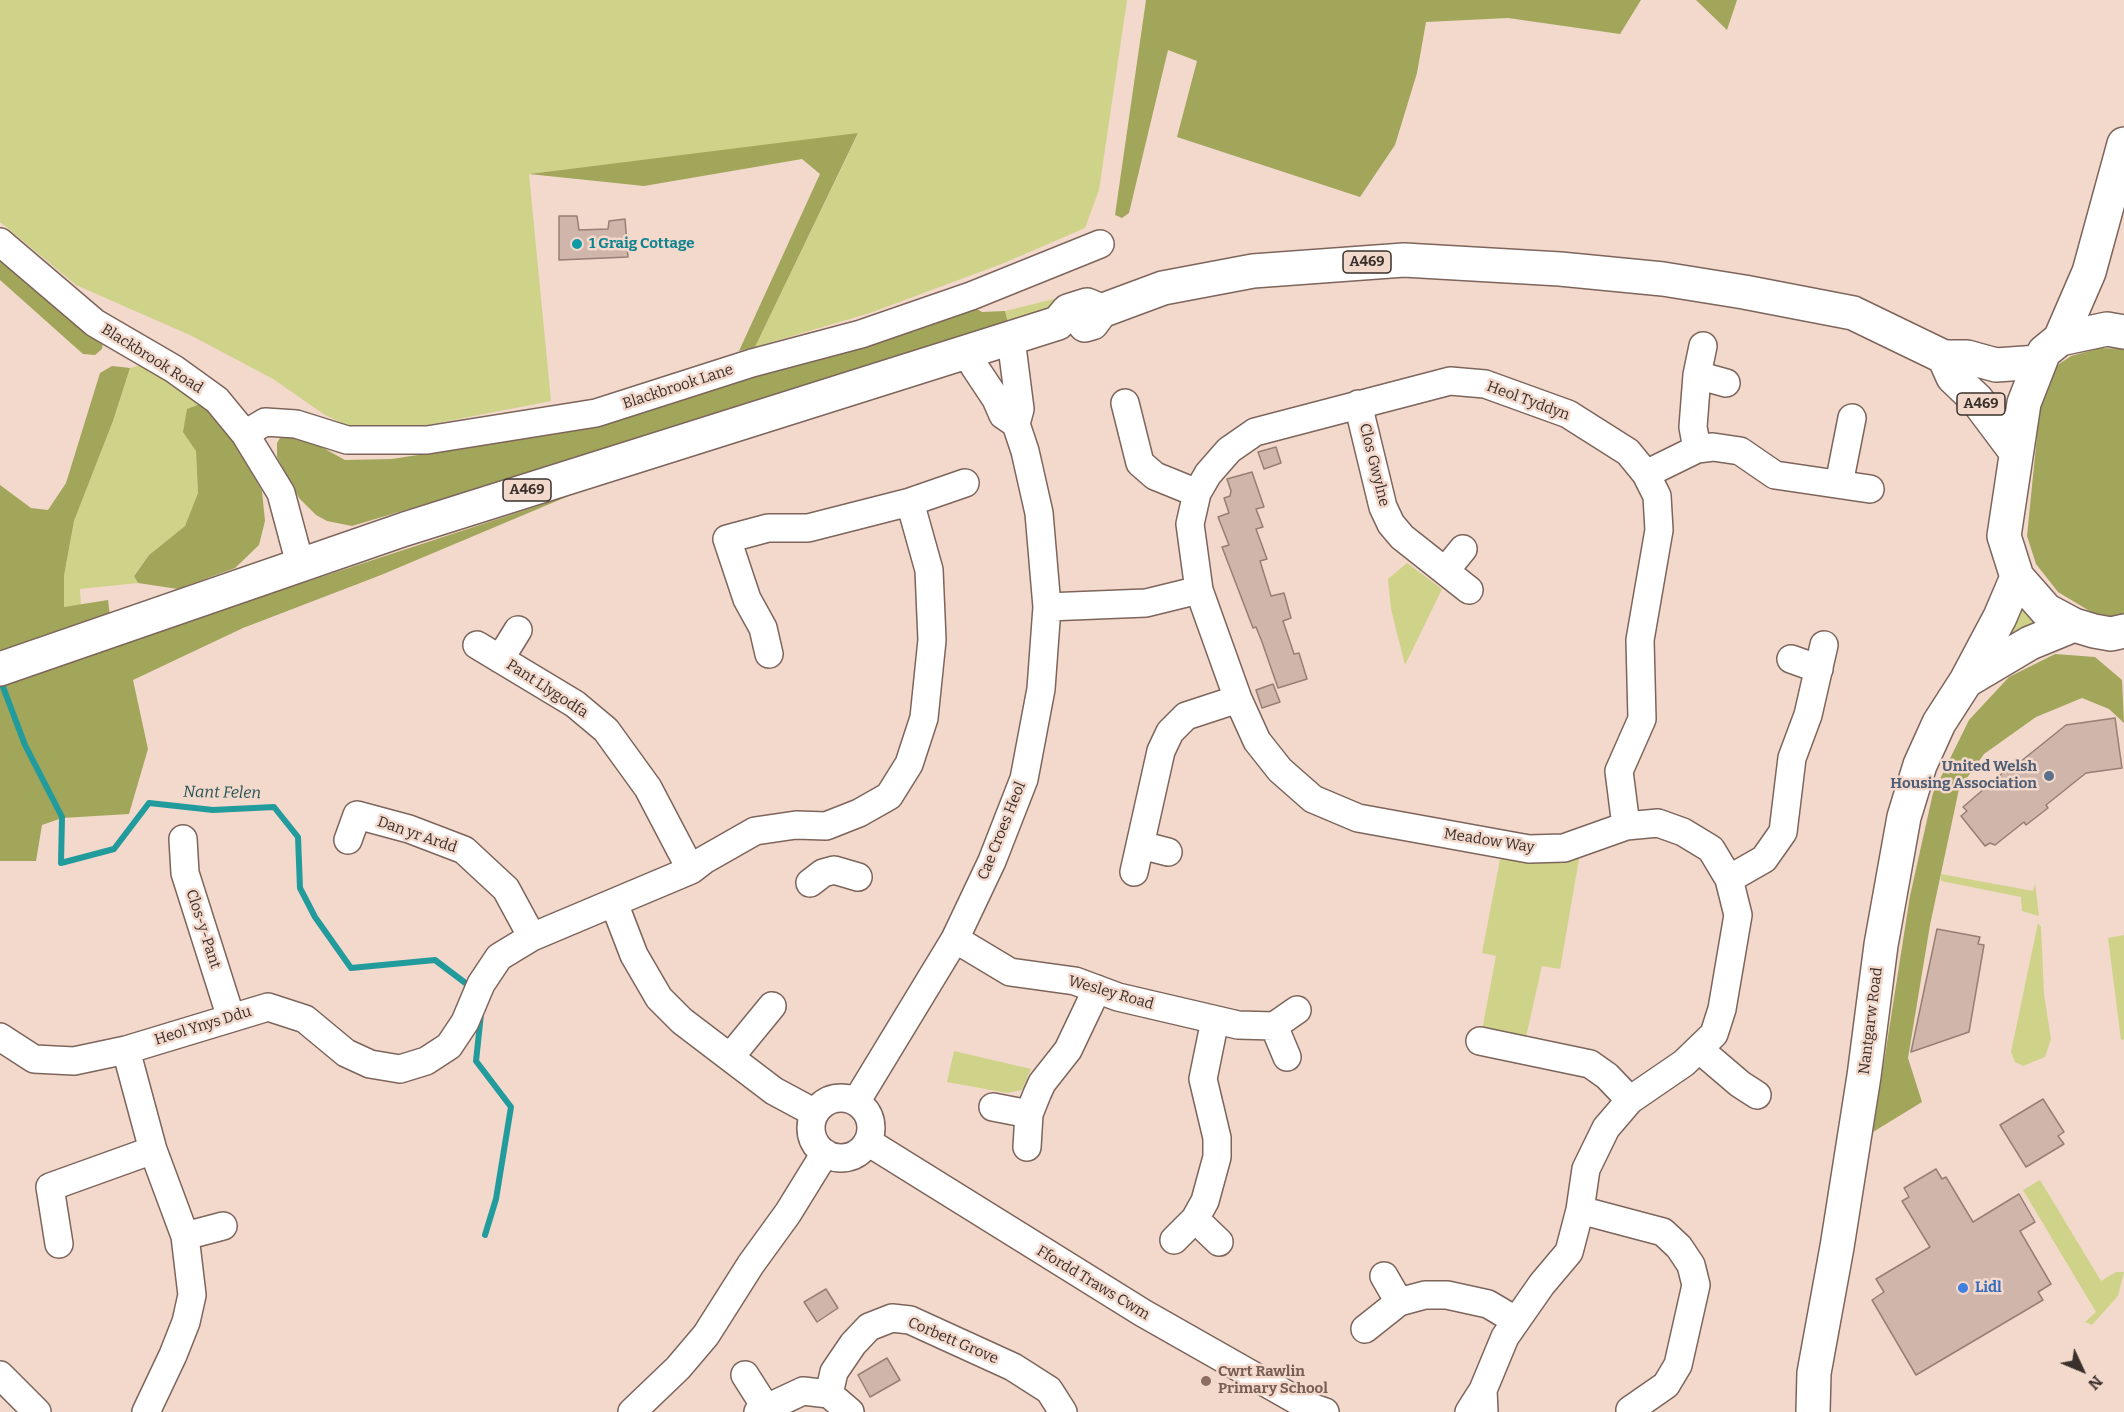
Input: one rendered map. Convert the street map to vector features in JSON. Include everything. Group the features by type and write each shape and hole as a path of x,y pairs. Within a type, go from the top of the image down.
{"main road":[{"path":"2124,144 2089,272 2024,403 2004,536 2016,577 2046,610 2074,625 2111,634 2124,632"},
{"name":"A469","path":"0,669 300,564 1011,339 1058,323 1068,311 1087,305 1101,311 1163,288 1253,271 1415,260 1560,268 1663,279 1853,313 1944,357 1966,357 1996,365 2049,350"},
{"path":"2049,350 2107,329 2124,332"},
{"name":"A469","path":"1944,357 1953,377 1977,400 2016,452"},
{"name":"Nantgarw Road","path":"1813,1412 1814,1373 1837,1247 1864,1076 1881,945 1904,817 1920,765 1939,723 1966,681 2000,617 2016,577"},
{"name":"Nantgarw Road","path":"1966,681 2030,643 2074,625"},
{"name":"Nantgarw Road","path":"1797,1412 1814,1373"}],"street":[{"name":"Blackbrook Road","path":"0,243 95,323 174,369 217,400 245,434 281,493 300,564"},
{"name":"Blackbrook Lane","path":"245,434 265,422 296,424 347,440 427,440 596,413 752,363 861,334 971,296 1100,244"},
{"name":"Cae Croes Heol","path":"856,1102 955,939 992,861 1024,779 1041,689 1047,607 1039,513 1025,451 1016,424 1020,409 1015,352 1011,339"},
{"path":"1697,449 1693,427 1702,346"},
{"name":"Cae Croes Heol","path":"968,352 1003,415 1016,424"},
{"path":"1697,375 1726,383"},
{"name":"Heol Tyddyn","path":"1199,590 1190,524 1197,494 1208,474 1229,450 1255,432 1450,381 1485,384 1568,414 1628,452 1646,474 1657,496 1659,530 1640,640 1642,719 1619,771 1626,825"},
{"path":"1125,403 1140,463 1155,476 1197,494"},
{"name":"Clos Gwylne","path":"1358,404 1383,507 1390,524 1402,537 1469,590"},
{"path":"1839,484 1852,418"},
{"path":"1646,474 1697,449 1713,447 1740,451 1775,475 1870,489"},
{"path":"769,654 763,628 747,599 727,539 768,528 808,528 910,502 965,483"},
{"path":"810,883 823,873 846,873 826,826 859,813 889,796 909,764 924,718 932,640 929,570 910,502"},
{"path":"1445,571 1463,549"},
{"path":"1047,607 1146,603 1199,590"},
{"name":"Meadow Way","path":"1199,590 1238,699 1257,741 1280,770 1313,799 1358,818 1529,849 1564,848 1626,825 1658,823 1683,832 1711,849 1729,879 1738,915 1726,986 1714,1034 1699,1049 1630,1100 1606,1128 1586,1169 1580,1210 1569,1252 1505,1336 1479,1405"},
{"name":"Pant Llygodfa","path":"518,630 489,652 575,704 606,730 648,788 691,870"},
{"path":"1729,879 1764,859 1783,832 1792,758 1808,715 1822,657 1791,659"},
{"path":"1134,872 1161,751 1170,732 1186,716 1238,699"},
{"name":"Dan yr Ardd","path":"348,840 357,815 409,829 464,850 506,889 532,937"},
{"name":"Heol Ynys Ddu","path":"0,1037 19,1052 34,1059 74,1061 126,1050 268,1007 288,1011 305,1019 346,1053 370,1064 400,1069 412,1067 449,1046 465,1022 481,984 499,957 532,937 691,870 755,831 795,825 826,826"},
{"name":"Clos-y-Pant","path":"183,838 185,873 231,1018"},
{"path":"1141,845 1168,852"},
{"path":"614,903 634,955 659,998 682,1021 731,1056 774,1091 815,1113"},
{"name":"Wesley Road","path":"955,939 1010,972 1075,981 1096,989 1238,1025 1274,1026"},
{"path":"1027,1147 1029,1114 1042,1083 1068,1050 1096,989"},
{"path":"731,1056 772,1006"},
{"path":"1287,1057 1274,1026 1298,1010"},
{"path":"1174,1240 1196,1219 1213,1181 1217,1138 1203,1079 1215,1020"},
{"path":"1480,1041 1590,1064 1630,1100"},
{"path":"1699,1049 1741,1093"},
{"path":"126,1050 153,1150 185,1236 192,1295 186,1322 174,1355 150,1402 135,1412"},
{"path":"838,1098 856,1102 869,1115 871,1133 868,1142 862,1149 846,1158 837,1158 825,1153 814,1141 812,1132 815,1113 829,1100 838,1098"},
{"path":"993,1107 1029,1114"},
{"name":"Ffordd Traws Cwm","path":"868,1142 1134,1308 1286,1395 1324,1412"},
{"path":"59,1244 50,1187 153,1150"},
{"path":"632,1412 678,1368 706,1335 751,1264 788,1213 825,1153"},
{"path":"1580,1210 1663,1232 1679,1247 1691,1265 1696,1285 1678,1365 1666,1385 1659,1404 1630,1410"},
{"path":"1196,1219 1219,1242"},
{"path":"185,1236 223,1226"},
{"path":"1384,1276 1399,1302"},
{"path":"1365,1329 1399,1302 1425,1295 1447,1295 1488,1304 1515,1320"},
{"name":"Corbett Grove","path":"829,1394 834,1372 852,1344 869,1327 892,1318 910,1320 1013,1367 1049,1390 1064,1412"},
{"path":"0,1375 37,1412"},
{"path":"745,1375 762,1410 803,1391 829,1394 850,1412"}],"green space":[{"path":"0,0 1127,0 1099,190 1085,228 1004,263 870,313 755,347 858,134 529,174 551,401 412,428 355,429 325,415 273,379 192,336 76,285 0,222"},
{"path":"1146,0 1641,0 1620,34 1508,18 1426,22 1417,73 1395,145 1360,197 1177,137 1197,61 1168,50 1129,213 1122,218 1115,215"},
{"path":"1696,0 1737,0 1727,30"},
{"path":"858,133 755,347 739,351 820,174 802,159 644,186 529,174"},
{"path":"0,255 103,342 102,349 95,355 83,354 0,280"},
{"path":"1062,297 1072,304 1008,323 1005,311"},
{"path":"970,305 982,312 1005,311 1008,323 595,453 352,526 327,521 316,515 299,498 277,457 277,443 283,433 296,433 345,460 392,459 592,428"},
{"path":"2101,348 2124,349 2124,618 2093,613 2058,592 2036,564 2027,536 2041,396 2051,371 2059,364 2071,356"},
{"path":"145,364 203,403 196,451 198,493 185,526 149,555 134,575 138,583 80,589 81,605 64,607 64,576 74,521 113,421 130,368"},
{"path":"112,366 130,368 113,421 74,521 64,576 64,607 108,600 110,616 0,651 0,485 31,508 48,510 66,483 100,373"},
{"path":"203,403 230,434 262,491 265,521 259,545 235,568 178,589 138,583 134,576 149,555 185,526 198,493 196,451 183,432 187,409"},
{"path":"571,495 381,575 243,628 133,680 148,749 129,814 62,818 42,825 36,861 0,861 0,687 68,660"},
{"path":"1407,563 1442,589 1405,665 1391,609 1388,579"},
{"path":"2022,608 2046,627 1991,653 2019,611"},
{"path":"2055,654 2095,657 2122,680 2124,723 2109,709 2082,698 2036,717 1984,754 1959,789 1930,925 1908,1058 1922,1102 1873,1132 1910,896 1933,793 1969,720 2009,677"},
{"path":"1577,843 1579,859 1560,969 1542,966 1523,1050 1480,1041 1496,956 1482,953 1503,844"},
{"path":"1941,874 2033,891 2035,883 2039,916 2022,911 2021,897 1941,881"},
{"path":"2038,923 2041,927 2044,994 2051,1039 2045,1057 2023,1066 2015,1062 2011,1052"},
{"path":"2124,935 2124,1039 2121,1040 2108,938"},
{"path":"954,1051 1031,1069 1022,1090 1007,1093 947,1082"},
{"path":"2040,1180 2101,1281 2116,1272 2124,1272 2118,1296 2092,1325 2085,1322 2096,1312 2023,1190"}],"building":[{"path":"559,216 577,216 579,230 608,229 609,221 625,219 628,257 559,260"},
{"path":"1276,447 1281,463 1264,469 1258,452"},
{"path":"1252,472 1264,507 1256,509 1263,527 1256,529 1267,559 1260,561 1271,596 1284,593 1291,618 1283,621 1294,654 1299,653 1307,679 1278,688 1262,642 1256,627 1253,628 1222,547 1229,545 1218,517 1229,513 1224,498 1230,496 1231,491 1227,479"},
{"path":"1273,684 1280,702 1262,708 1256,690"},
{"path":"2115,718 2122,768 2086,773 2046,805 2048,808 2026,825 2024,822 1995,845 1990,843 1985,846 1961,816 1967,811 1963,807 2013,764 2015,766 2066,725"},
{"path":"1937,929 1980,937 1978,944 1984,945 1969,1032 1911,1052"},
{"path":"2043,1099 2064,1132 2058,1136 2064,1144 2026,1167 2000,1125"},
{"name":"Lidl","path":"1936,1169 1942,1179 1946,1177 1973,1222 2019,1194 2035,1222 2020,1231 2051,1284 2038,1292 2043,1300 1916,1375 1872,1300 1884,1292 1876,1279 1930,1247 1902,1201 1909,1197 1904,1188"},
{"path":"826,1289 838,1308 817,1322 804,1302"},
{"path":"887,1358 900,1380 870,1397 858,1375"}],"waterway":[{"name":"Nant Felen","path":"0,679 25,745 62,817 61,863 114,849 149,803 213,810 274,807 298,837 300,888 315,917 351,968 435,960 472,988"},
{"name":"Nant Felen","path":"481,1014 476,1061 511,1107 496,1199 485,1235"}],"place":[{"name":"1 Graig Cottage","path":"577,244"},
{"name":"United Welsh Housing Association","path":"2049,776"},
{"name":"Lidl","path":"1963,1288"},
{"name":"Cwrt Rawlin Primary School","path":"1206,1381"}]}
